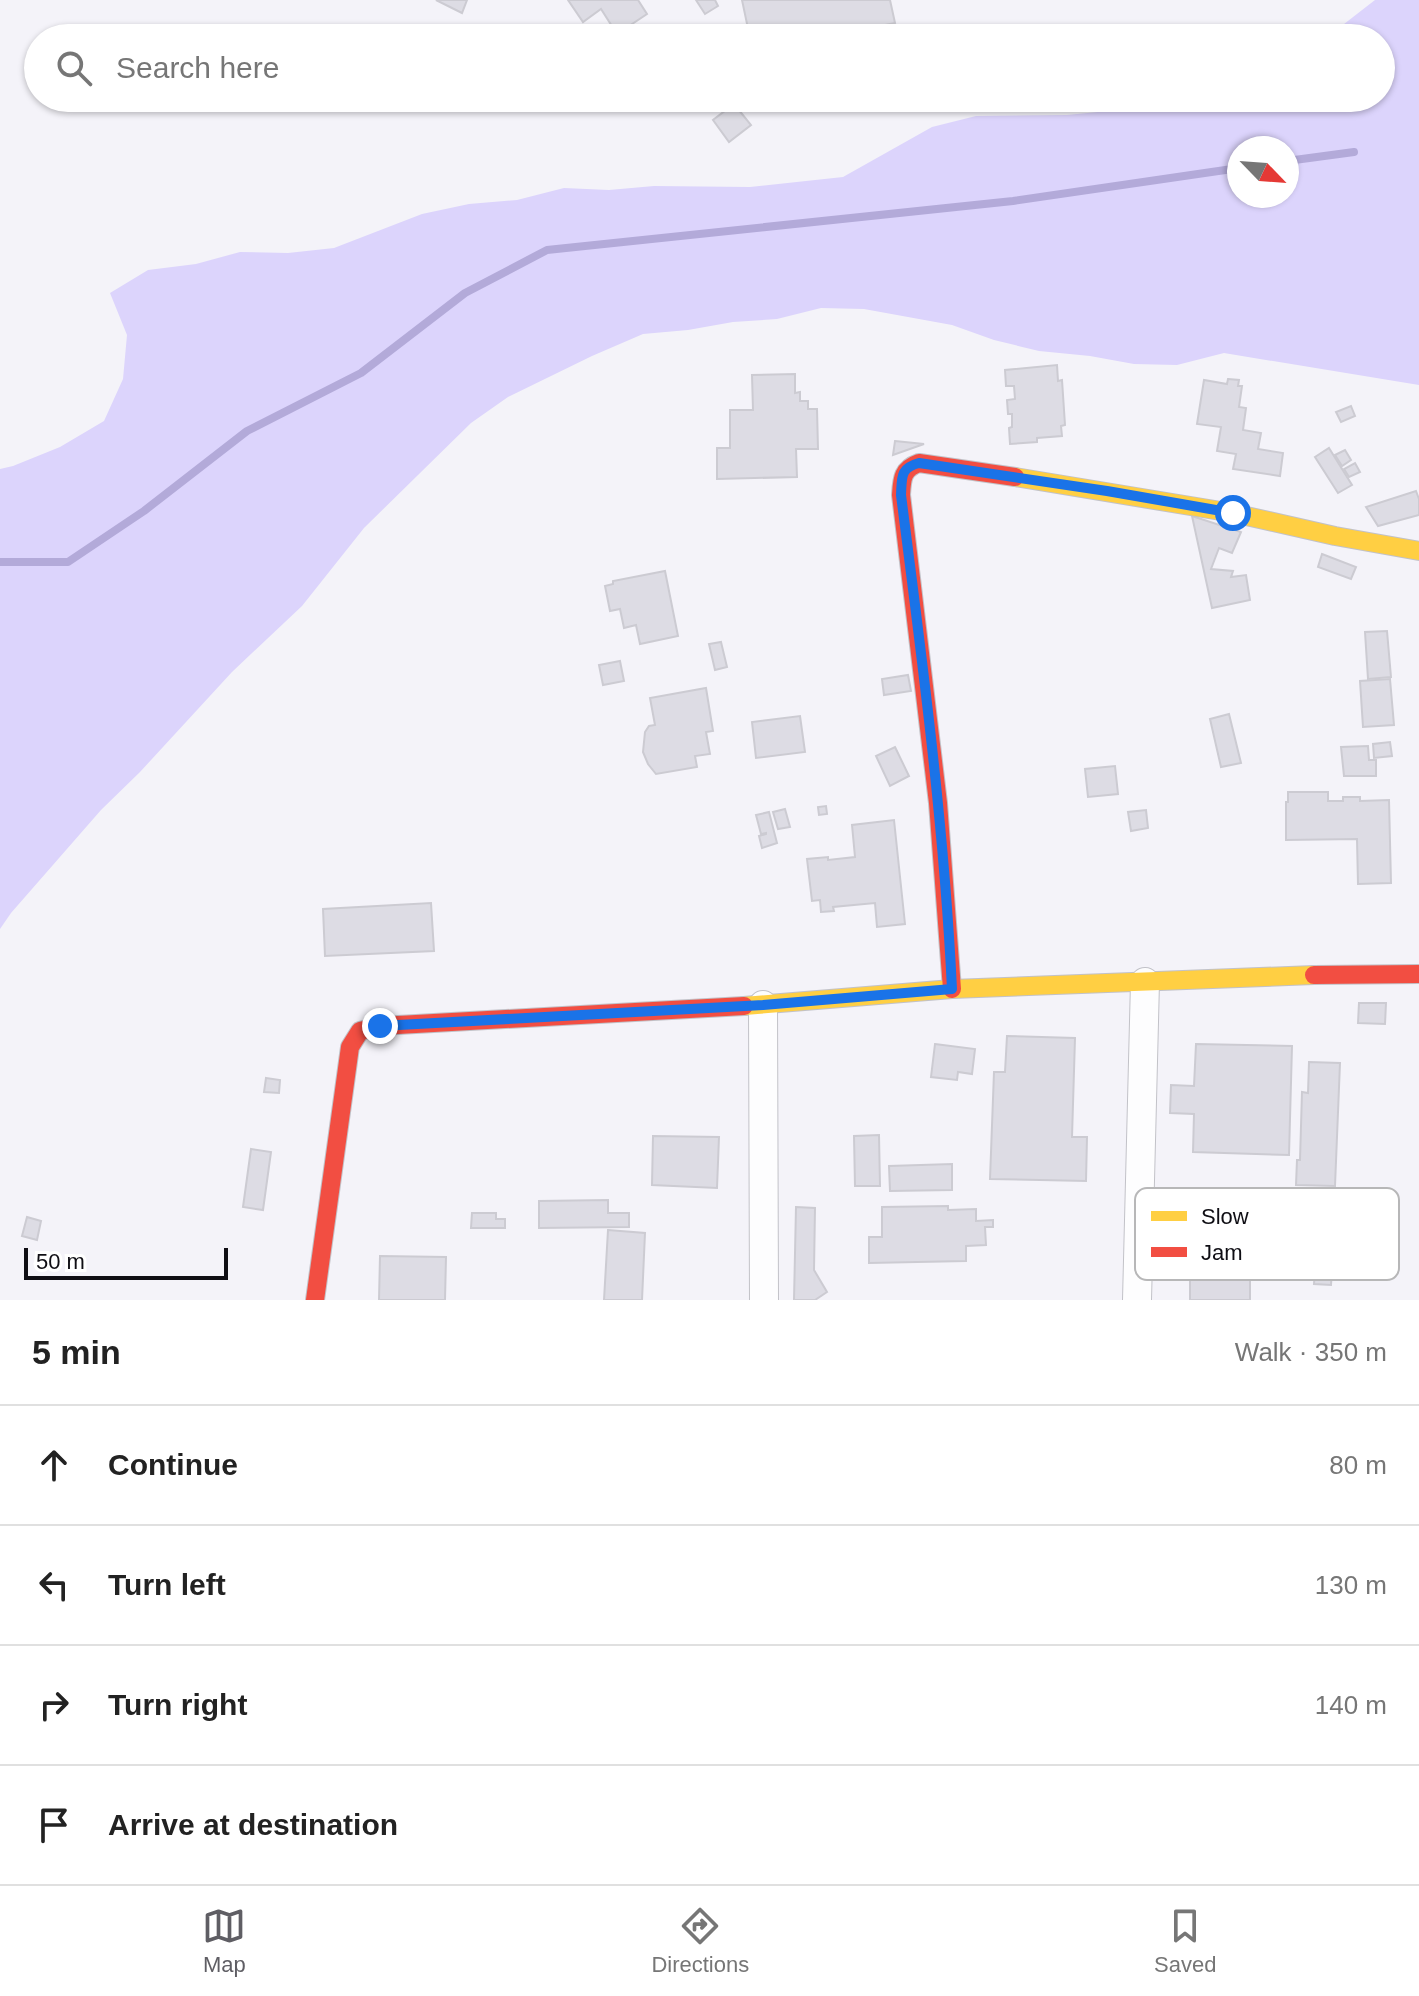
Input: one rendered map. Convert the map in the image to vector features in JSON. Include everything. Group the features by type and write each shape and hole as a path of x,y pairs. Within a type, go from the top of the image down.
{"street":[{"path":"952,989 948,896 935,758 901,495 903,474 909,465 919,463 1123,494 1419,551"},
{"path":"315,1300 350,1047 360,1031 380,1026 763,1005 952,989 1419,974"},
{"path":"1140,1188 1145,982"},
{"path":"763,1005 764,1300"},
{"path":"1137,1300 1138,1280"}],"shaded area":[{"path":"1375,0 1419,0 1419,385 1224,353 1177,365 1134,364 1039,351 952,325 864,309 821,308 777,319 643,334 508,397 471,423 364,528 302,606 232,672 101,810 0,929 0,469 60,447 104,421 123,379 127,335 110,293 148,270 196,264 240,252 288,253 334,248 422,214 469,204 517,200 564,188 750,187 843,177 932,127 976,116 1098,112 1395,112 1395,24 1344,24"}],"building":[{"path":"436,0 467,0 462,13"},
{"path":"568,0 638,0 647,14 632,24 611,24 601,9 583,22"},
{"path":"696,0 715,0 718,6 705,14"},
{"path":"742,0 890,0 895,23 890,24 747,24"},
{"path":"724,112 740,112 751,125 729,142 713,120"},
{"path":"1057,365 1058,381 1062,380 1065,425 1061,426 1062,436 1010,444 1012,414 1008,414 1007,400 1015,399 1014,386 1006,386 1005,370"},
{"path":"795,374 795,393 800,392 800,401 808,401 808,409 817,409 818,449 796,449 797,477 717,479 717,448 730,448 730,410 753,410 752,375"},
{"path":"1228,379 1239,380 1238,386 1242,386 1239,407 1246,408 1243,430 1261,433 1258,449 1283,453 1280,476 1233,469 1236,454 1217,451 1221,427 1197,424 1204,380 1227,384"},
{"path":"1351,406 1355,416 1341,422 1336,412"},
{"path":"895,441 924,444 893,455"},
{"path":"1329,448 1352,485 1338,493 1315,457"},
{"path":"1345,450 1351,460 1342,466 1335,455"},
{"path":"1355,463 1360,472 1349,477 1344,469"},
{"path":"1416,491 1419,515 1378,526 1366,507"},
{"path":"1192,516 1241,532 1232,553 1219,548 1211,569 1233,571 1231,577 1246,575 1250,600 1212,608"},
{"path":"1322,554 1356,567 1351,579 1318,567"},
{"path":"665,571 678,636 640,644 636,625 624,628 620,609 610,611 605,586 613,584 613,581"},
{"path":"1387,631 1391,677 1368,679 1365,632"},
{"path":"721,642 727,667 715,670 709,644"},
{"path":"620,661 624,681 603,685 599,665"},
{"path":"908,675 911,691 884,695 882,679"},
{"path":"1390,679 1394,725 1363,727 1360,681"},
{"path":"706,688 713,731 706,732 710,754 695,756 697,767 656,774 643,752 645,732 649,726 655,725 650,698"},
{"path":"1229,714 1241,763 1221,767 1210,719"},
{"path":"800,716 805,752 756,758 752,722"},
{"path":"1390,742 1392,756 1374,758 1373,744"},
{"path":"1368,746 1369,760 1376,760 1376,776 1344,776 1341,747"},
{"path":"895,747 909,776 890,786 876,756"},
{"path":"1115,766 1118,794 1088,797 1085,769"},
{"path":"1288,792 1328,792 1328,801 1343,801 1343,797 1360,797 1360,801 1389,800 1391,883 1358,884 1357,839 1286,840"},
{"path":"826,806 827,814 819,815 818,807"},
{"path":"785,809 790,827 778,829 773,812"},
{"path":"1146,810 1148,828 1131,831 1128,812"},
{"path":"769,812 777,843 762,848 759,836 766,833 761,834 756,815"},
{"path":"894,820 905,924 877,927 875,903 833,907 834,911 821,912 820,900 812,901 807,859 855,857 852,825"},
{"path":"431,903 434,951 325,956 323,909"},
{"path":"1359,1003 1386,1003 1385,1024 1358,1023"},
{"path":"1007,1036 1075,1038 1072,1137 1087,1137 1086,1181 990,1179 994,1072 1005,1072"},
{"path":"935,1044 975,1049 972,1074 958,1072 957,1080 931,1077"},
{"path":"1196,1044 1292,1046 1289,1155 1193,1152 1194,1114 1170,1113 1171,1085 1194,1086"},
{"path":"1309,1062 1340,1063 1335,1186 1296,1185 1302,1092 1308,1093"},
{"path":"266,1078 280,1080 279,1093 264,1092"},
{"path":"879,1135 880,1186 855,1186 854,1136"},
{"path":"653,1136 719,1137 717,1188 652,1185"},
{"path":"251,1149 271,1152 263,1210 243,1207"},
{"path":"952,1164 952,1190 890,1191 889,1166"},
{"path":"608,1200 608,1213 629,1213 629,1227 539,1228 539,1201"},
{"path":"948,1206 948,1210 976,1209 976,1221 993,1220 993,1227 985,1227 986,1245 966,1246 966,1261 869,1263 869,1237 882,1237 882,1207"},
{"path":"796,1207 815,1208 814,1270 827,1292 815,1300 794,1300"},
{"path":"472,1213 496,1213 496,1219 505,1219 505,1228 471,1228"},
{"path":"27,1217 41,1221 37,1240 22,1236"},
{"path":"608,1230 645,1233 642,1300 604,1300"},
{"path":"380,1256 446,1257 445,1300 379,1300"},
{"path":"1190,1280 1250,1280 1250,1300 1190,1300"},
{"path":"1314,1280 1331,1280 1331,1285 1314,1284"}],"waterway":[{"path":"1299,159 1354,152"},
{"path":"0,562 68,562 144,511 247,431 361,373 465,293 547,250 1013,201 1227,170"}],"traffic: slow":[{"path":"1015,477 1233,513 1419,551"},
{"path":"744,1006 952,989 1314,975"}],"traffic: jam":[{"path":"952,989 938,803 902,484 906,472 919,463 1015,477"},
{"path":"1314,975 1419,974"},
{"path":"315,1300 350,1047 360,1031 380,1026 744,1006"}],"route":[{"path":"380,1026 763,1005 952,989 948,896 935,758 901,495 903,474 909,465 919,463 1233,513"}]}
